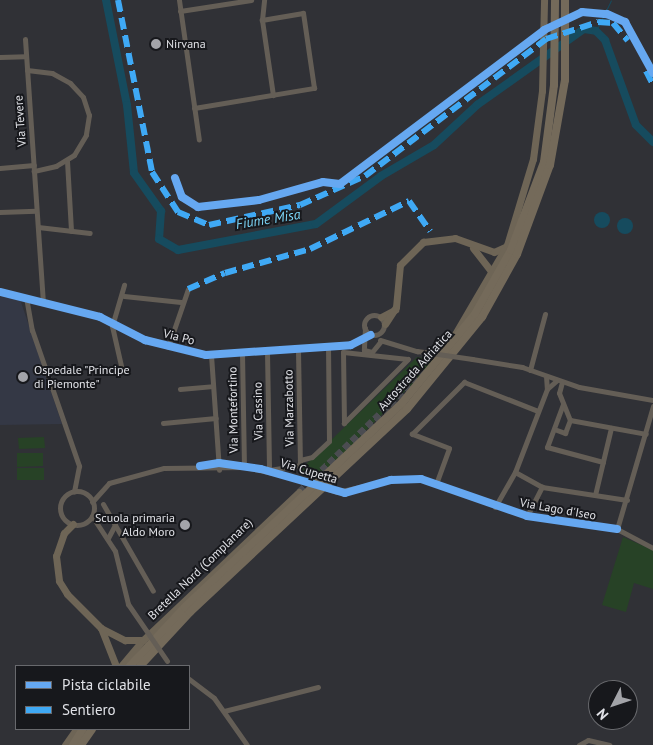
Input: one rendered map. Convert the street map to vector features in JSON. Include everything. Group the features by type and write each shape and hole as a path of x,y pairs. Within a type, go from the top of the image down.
{"highway":[{"name":"Autostrada Adriatica","path":"131,665 185,607 396,409 460,337 496,280 534,194 551,128 554,85 555,0"},
{"name":"Autostrada Adriatica","path":"141,665 190,612 407,409 464,342 502,284 529,226 550,165 565,80 565,0"},
{"path":"73,745 82,730"},
{"path":"81,745 91,730"}],"main road":[{"path":"455,334 500,261 507,245 533,159 542,91 546,22 544,0"},
{"path":"383,328 395,310 397,273 407,255 423,242 455,238 494,252 500,261"},
{"path":"466,243 487,263 493,274"},
{"path":"494,252 507,245"},
{"path":"487,263 500,261"},
{"path":"381,317 395,310"},
{"name":"Bretella Nord (Complanare)","path":"123,665 143,640 298,492"},
{"path":"65,520 64,533 56,556 59,581 101,628 116,665"},
{"path":"64,533 73,524"},
{"path":"101,628 125,640 143,640"},
{"path":"112,653 128,658 125,640"},
{"path":"66,745 75,730"}],"street":[{"path":"179,0 199,140"},
{"path":"180,11 251,0"},
{"path":"264,0 262,20 273,95"},
{"path":"194,108 314,86 303,13 262,20"},
{"name":"Via Tevere","path":"25,39 43,302"},
{"path":"0,57 25,56"},
{"path":"27,70 52,73 70,83 87,104 86,136 67,161 71,231"},
{"path":"0,168 34,168 67,161"},
{"path":"0,212 36,210"},
{"path":"38,227 90,233"},
{"path":"122,370 113,322 124,296 124,285"},
{"path":"168,347 181,302 188,289"},
{"name":"Via Po","path":"0,292 26,297 113,322 140,338 168,347 211,355 328,346 361,340 383,328"},
{"path":"124,296 181,302"},
{"path":"26,297 32,330 76,453 79,483 82,492"},
{"path":"530,370 545,314"},
{"path":"368,354 361,340 367,318 381,317 384,343"},
{"path":"365,328 384,343 417,351 530,370 559,381 597,391 653,400"},
{"path":"368,354 408,358 344,423 343,352 368,354 384,343"},
{"path":"300,460 312,457 329,441 328,346"},
{"name":"Via Marzabotto","path":"269,470 297,467 300,460 298,349"},
{"name":"Via Cassino","path":"267,352 269,470"},
{"name":"Via Montefortino","path":"242,353 244,467"},
{"path":"211,355 219,470"},
{"path":"495,507 515,472 547,389 546,376"},
{"path":"547,389 559,381"},
{"path":"554,429 564,433 570,420 559,381"},
{"path":"436,484 449,448 412,434 464,382 538,411"},
{"path":"180,390 213,386"},
{"path":"564,404 547,447 603,462"},
{"path":"653,406 618,529 653,548"},
{"path":"163,423 216,418"},
{"path":"570,420 646,434"},
{"path":"595,495 611,428"},
{"name":"Via Cupetta","path":"88,496 96,493 109,483 156,470 219,463 269,470 337,492 404,478 436,484 495,507"},
{"name":"Via Cupetta","path":"200,466 219,470 244,467"},
{"path":"515,472 542,487 627,500"},
{"path":"79,483 74,492 61,503 65,520 73,524 86,522 98,527"},
{"path":"527,516 542,487"},
{"path":"74,492 82,492 92,502"},
{"path":"96,493 92,502 92,515 98,527 108,538 128,604 171,665"},
{"path":"103,504 153,591"},
{"name":"Via Lago d'Iseo","path":"495,507 527,516 618,529"},
{"path":"86,522 92,515"},
{"path":"108,538 115,525"},
{"path":"190,680 224,711 247,745"},
{"path":"224,711 318,687"},
{"path":"579,745 588,740 609,745"}],"shaded area":[{"name":"Ospedale \"Principe di Piemonte\"","path":"0,297 20,299 62,424 0,425"}],"green space":[{"path":"417,357 436,360 317,480 298,472"},
{"path":"44,437 45,448 19,449 18,438"},
{"path":"17,453 43,453 43,466 17,467"},
{"path":"17,468 44,468 44,480 17,480"},
{"path":"623,537 653,550 653,589 634,583 626,612 602,605"}],"water":[{"path":"599,212 605,212 610,217 608,226 599,228 594,223 594,217"},
{"path":"622,218 628,218 633,223 631,232 622,234 617,229 617,223"}],"waterway":[{"name":"Fiume Misa","path":"106,0 127,105 134,173 161,211 159,239 178,250 316,224 381,176 434,145 477,105 584,29 596,31 605,40 636,125 653,142"},
{"path":"596,31 611,0"}],"tunnel":[{"path":"299,492 426,369"}],"marked path":[{"path":"118,0 152,172 178,212 209,225 300,205 365,176 546,39 598,22 613,23 628,41"},
{"path":"646,71 653,85"},
{"path":"188,289 225,273 310,249 409,201 430,231"}],"cycle path":[{"path":"175,178 182,197 198,207 259,200 323,182 340,184 544,30 582,12 607,14 625,22 653,73"},
{"path":"0,292 100,317 145,340 206,355 351,345 371,335"},
{"path":"200,466 219,463 261,469 345,493 391,480 421,479 527,516 617,529"}],"place":[{"name":"Nirvana","path":"156,44"},
{"name":"Ospedale \"Principe di Piemonte\"","path":"23,377"},
{"name":"Scuola primaria Aldo Moro","path":"185,525"}]}
